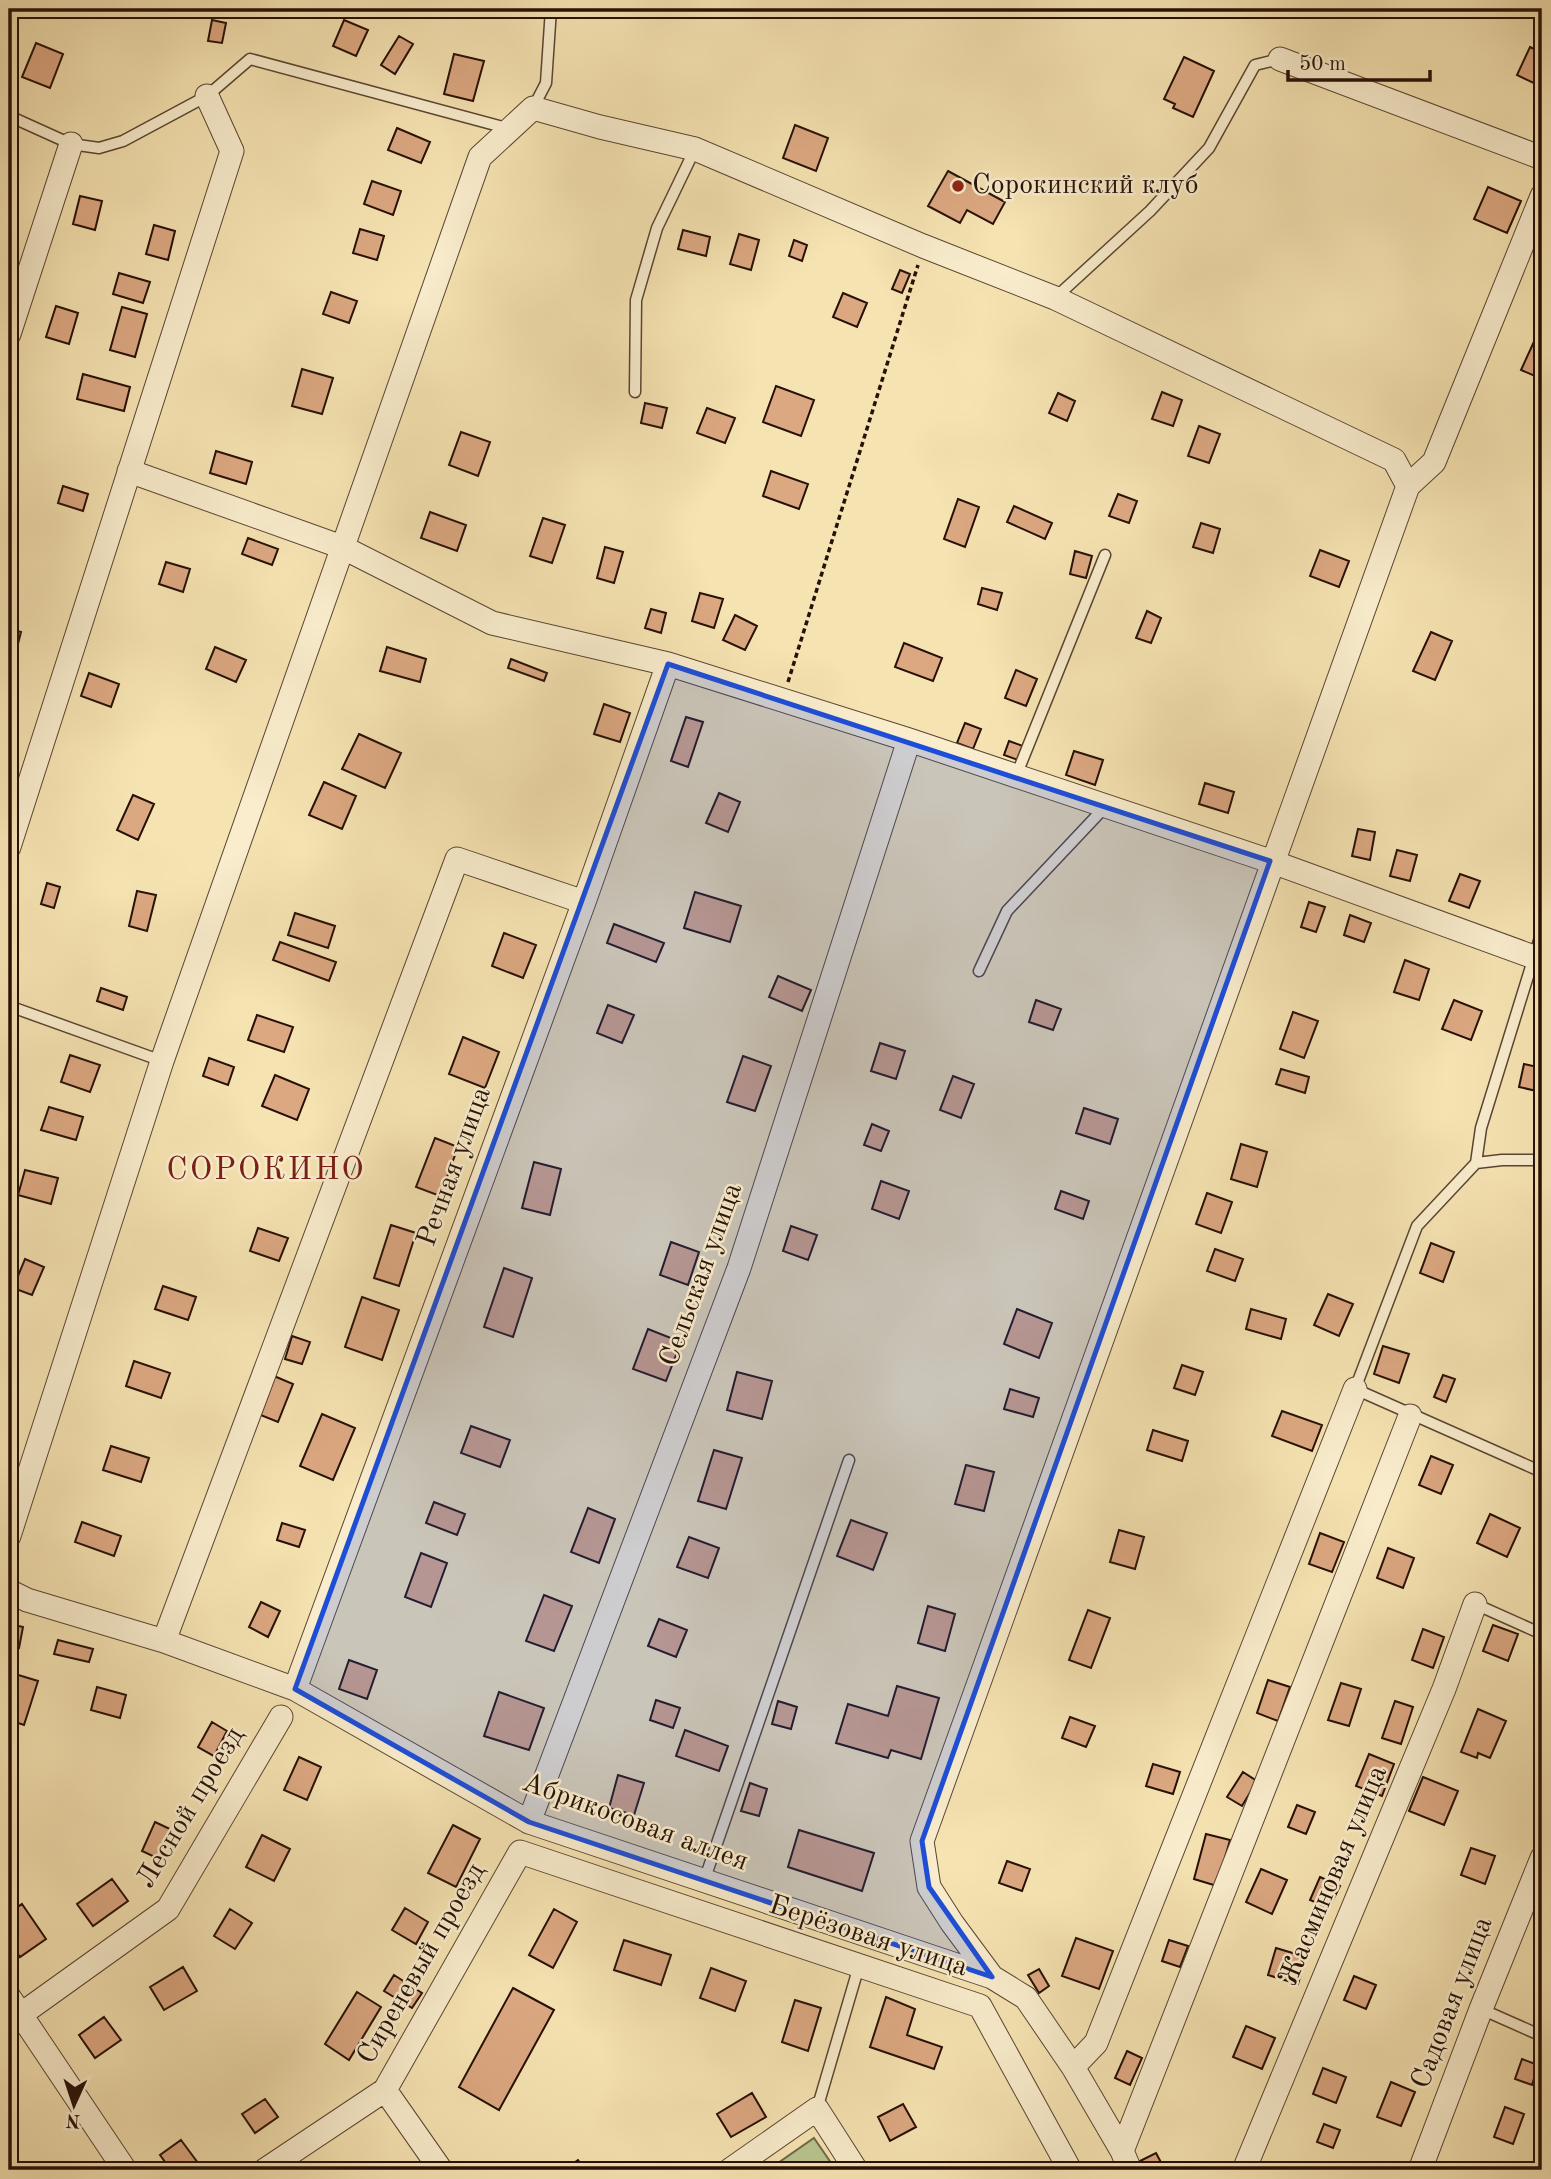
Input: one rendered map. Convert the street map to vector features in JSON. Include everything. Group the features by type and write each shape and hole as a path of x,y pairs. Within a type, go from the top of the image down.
{"street":[{"path":"1280,60 1542,158"},
{"path":"9,847 232,151 206,96"},
{"path":"9,1536 162,1061 480,157 533,108 695,149 923,246 1055,298 1394,460 1408,486"},
{"path":"9,334 71,144"},
{"path":"992,1977 929,1887 922,1841 1123,1284 1270,861 1408,486 1434,462 1542,196"},
{"path":"130,471 342,547 492,623 668,664 909,740 1270,861 1538,958"},
{"name":"Речная улица","path":"295,1689 584,902 668,664"},
{"name":"Сельская улица","path":"529,1822 739,1268 909,740"},
{"path":"164,1641 457,859 584,902"},
{"path":"1073,2067 1096,2043 1354,1390"},
{"path":"1126,2161 1410,1416"},
{"name":"Абрикосовая аллея","path":"9,1591 27,1600 164,1641 295,1689 529,1822 992,1977 1026,1998 1073,2067 1126,2161"},
{"name":"Жасминовая улица","path":"1244,2170 1444,1689 1475,1604"},
{"name":"Лесной проезд","path":"12,2012 168,1909 281,1717"},
{"name":"Берёзовая улица","path":"520,1852 980,2006 1070,2170"},
{"name":"Сиреневый проезд","path":"265,2170 385,2090 520,1852"},
{"name":"Садовая улица","path":"1420,2170 1542,1858"},
{"path":"12,2012 125,2170"},
{"path":"385,2090 441,2170"},
{"path":"730,2170 817,2109 856,2170"}],"lane":[{"path":"533,108 546,83 551,9"},
{"path":"9,116 71,144 99,148 124,141 206,96 250,59 510,129"},
{"path":"1055,298 1150,211 1209,148 1255,65 1280,60"},
{"path":"635,392 636,300 657,228 695,149"},
{"path":"1016,776 1105,555"},
{"path":"979,971 1007,911 1106,806"},
{"path":"1542,930 1538,958 1481,1128 1476,1163 1417,1226 1354,1390 1542,1472"},
{"path":"9,1006 162,1061"},
{"path":"1476,1163 1542,1160"},
{"path":"704,1881 849,1460"},
{"path":"1475,1604 1542,1634"},
{"path":"817,2109 859,1966"},
{"path":"1481,2009 1542,2036"}],"path":[{"path":"782,701 923,246"}],"highlighted area":[{"path":"668,664 1270,861 922,1841 929,1887 992,1977 529,1822 295,1689"}],"green space":[{"path":"814,2138 836,2170 783,2170 778,2163"}],"building":[{"path":"212,20 226,23 222,43 208,41"},
{"path":"344,20 368,30 356,56 333,46"},
{"path":"399,36 413,44 395,74 381,65"},
{"path":"36,43 63,54 50,88 22,77"},
{"path":"1530,47 1542,53 1542,87 1517,75"},
{"path":"454,54 484,61 473,101 444,94"},
{"path":"1184,57 1214,71 1193,117 1173,108 1175,104 1164,99"},
{"path":"795,125 828,138 816,171 783,158"},
{"path":"397,128 430,142 421,163 388,150"},
{"name":"Сорокинский клуб","path":"948,171 1005,202 993,224 967,210 960,223 928,206"},
{"path":"372,181 401,191 393,215 364,204"},
{"path":"1488,187 1521,201 1507,233 1474,219"},
{"path":"80,196 102,201 95,230 73,224"},
{"path":"154,225 175,231 168,260 146,254"},
{"path":"360,229 384,236 377,260 353,253"},
{"path":"683,230 710,237 706,256 678,249"},
{"path":"739,234 759,240 751,270 730,264"},
{"path":"794,240 807,245 802,261 789,256"},
{"path":"900,270 910,274 902,293 892,289"},
{"path":"119,273 150,282 143,303 113,294"},
{"path":"331,292 357,301 349,323 323,314"},
{"path":"843,293 867,303 857,327 833,317"},
{"path":"56,306 78,313 69,344 46,337"},
{"path":"122,307 147,314 135,357 110,350"},
{"path":"1537,335 1542,337 1542,379 1521,370"},
{"path":"302,369 333,378 322,414 292,406"},
{"path":"83,374 130,387 124,411 77,399"},
{"path":"776,386 814,400 801,436 763,422"},
{"path":"1162,392 1182,400 1173,426 1152,419"},
{"path":"1058,393 1075,401 1067,421 1049,413"},
{"path":"645,403 667,408 662,428 641,423"},
{"path":"707,408 735,418 725,443 697,433"},
{"path":"1199,426 1220,434 1209,463 1188,456"},
{"path":"461,432 490,442 478,476 449,465"},
{"path":"216,451 252,462 246,484 210,473"},
{"path":"771,471 808,484 799,509 763,496"},
{"path":"63,486 88,494 83,511 58,503"},
{"path":"1118,494 1137,501 1129,523 1109,516"},
{"path":"958,499 979,507 965,547 944,539"},
{"path":"1014,506 1052,523 1045,539 1007,522"},
{"path":"430,512 466,525 457,551 421,538"},
{"path":"543,518 565,525 552,563 530,556"},
{"path":"1201,523 1220,529 1213,553 1193,547"},
{"path":"248,538 278,549 272,565 242,554"},
{"path":"605,547 623,552 614,583 597,578"},
{"path":"1320,550 1349,561 1339,587 1310,576"},
{"path":"1075,551 1092,556 1086,578 1070,574"},
{"path":"166,562 190,569 183,592 159,584"},
{"path":"982,588 1002,593 997,610 978,604"},
{"path":"700,593 723,599 714,628 692,621"},
{"path":"651,609 666,613 661,633 645,628"},
{"path":"1147,611 1161,618 1151,643 1136,638"},
{"path":"735,615 757,626 745,650 723,640"},
{"path":"9,629 21,632 9,679"},
{"path":"1431,632 1452,641 1435,680 1413,671"},
{"path":"904,643 942,658 933,681 895,667"},
{"path":"215,647 246,660 236,682 206,669"},
{"path":"387,647 426,659 420,682 380,671"},
{"path":"511,659 547,673 544,681 508,668"},
{"path":"1016,670 1037,679 1026,706 1005,698"},
{"path":"89,673 119,684 111,707 81,696"},
{"path":"604,704 630,713 620,742 594,734"},
{"path":"686,717 703,722 688,767 671,761"},
{"path":"965,723 981,729 973,749 957,743"},
{"path":"359,734 401,753 385,788 342,769"},
{"path":"1009,741 1023,746 1018,760 1004,755"},
{"path":"1074,751 1103,760 1095,785 1066,775"},
{"path":"324,782 356,796 342,829 309,815"},
{"path":"1205,783 1234,792 1228,813 1199,804"},
{"path":"719,793 740,802 728,832 706,823"},
{"path":"133,795 154,804 138,840 117,830"},
{"path":"1358,829 1375,832 1370,860 1352,856"},
{"path":"1397,850 1417,855 1410,881 1390,876"},
{"path":"1460,874 1480,881 1469,908 1449,901"},
{"path":"47,883 60,887 54,908 41,904"},
{"path":"137,891 156,895 147,931 129,926"},
{"path":"695,892 741,906 730,942 684,928"},
{"path":"1309,902 1325,907 1316,932 1301,927"},
{"path":"295,913 335,926 328,948 288,935"},
{"path":"1350,915 1371,923 1364,942 1344,935"},
{"path":"614,924 664,943 656,962 607,943"},
{"path":"504,933 536,945 523,978 492,966"},
{"path":"280,942 336,962 329,981 273,960"},
{"path":"1405,960 1429,969 1419,1000 1394,992"},
{"path":"778,976 811,990 802,1011 769,997"},
{"path":"101,988 127,997 123,1010 97,1001"},
{"path":"1036,1000 1061,1009 1053,1030 1029,1022"},
{"path":"1454,1000 1482,1011 1471,1040 1442,1029"},
{"path":"608,1005 634,1015 622,1043 597,1033"},
{"path":"1293,1012 1318,1021 1304,1058 1280,1049"},
{"path":"257,1015 293,1027 284,1052 248,1040"},
{"path":"463,1037 499,1052 485,1088 449,1074"},
{"path":"880,1043 905,1051 896,1079 871,1071"},
{"path":"70,1055 100,1065 90,1092 61,1082"},
{"path":"743,1056 771,1066 755,1111 727,1102"},
{"path":"209,1058 234,1067 228,1085 203,1076"},
{"path":"1524,1064 1542,1068 1541,1092 1519,1087"},
{"path":"1281,1069 1309,1077 1305,1093 1276,1084"},
{"path":"275,1075 309,1089 297,1120 262,1106"},
{"path":"953,1076 974,1084 961,1118 940,1110"},
{"path":"49,1107 83,1117 76,1140 41,1130"},
{"path":"1084,1108 1118,1119 1110,1144 1076,1133"},
{"path":"872,1124 889,1131 881,1151 864,1145"},
{"path":"435,1138 458,1147 440,1196 416,1187"},
{"path":"1241,1144 1267,1152 1257,1187 1231,1179"},
{"path":"534,1162 561,1169 550,1215 522,1208"},
{"path":"25,1170 58,1178 51,1204 18,1195"},
{"path":"881,1181 909,1191 899,1219 872,1209"},
{"path":"1061,1191 1089,1201 1083,1219 1055,1209"},
{"path":"1207,1193 1232,1202 1221,1233 1196,1224"},
{"path":"391,1225 416,1233 399,1286 374,1278"},
{"path":"791,1226 817,1235 808,1260 783,1251"},
{"path":"258,1228 288,1238 279,1261 250,1251"},
{"path":"671,1242 699,1252 688,1285 660,1275"},
{"path":"1431,1243 1454,1252 1443,1282 1420,1273"},
{"path":"1215,1249 1243,1259 1235,1281 1207,1271"},
{"path":"25,1259 44,1267 32,1295 13,1288"},
{"path":"504,1268 532,1278 513,1337 484,1327"},
{"path":"163,1286 196,1297 188,1320 155,1309"},
{"path":"1328,1294 1353,1304 1339,1336 1314,1325"},
{"path":"362,1297 399,1310 382,1360 345,1347"},
{"path":"1017,1309 1052,1323 1039,1358 1004,1344"},
{"path":"1251,1309 1286,1319 1281,1339 1246,1329"},
{"path":"648,1329 681,1342 666,1381 633,1369"},
{"path":"292,1336 310,1342 302,1364 285,1359"},
{"path":"1383,1346 1409,1354 1399,1383 1374,1374"},
{"path":"134,1361 170,1373 161,1398 126,1386"},
{"path":"1182,1365 1203,1372 1195,1395 1174,1388"},
{"path":"737,1372 772,1381 762,1419 727,1410"},
{"path":"1443,1375 1455,1379 1446,1402 1434,1397"},
{"path":"274,1376 293,1384 278,1422 258,1414"},
{"path":"1010,1389 1039,1398 1033,1417 1004,1409"},
{"path":"1282,1411 1322,1425 1312,1451 1272,1436"},
{"path":"322,1414 355,1428 333,1480 300,1466"},
{"path":"471,1426 510,1440 500,1467 461,1453"},
{"path":"1153,1430 1188,1441 1182,1461 1147,1450"},
{"path":"111,1446 149,1458 141,1482 103,1470"},
{"path":"714,1450 742,1458 726,1509 698,1501"},
{"path":"1431,1456 1453,1465 1441,1494 1419,1485"},
{"path":"966,1465 994,1472 984,1511 955,1504"},
{"path":"434,1502 465,1514 457,1535 426,1523"},
{"path":"588,1508 615,1519 599,1563 571,1552"},
{"path":"1490,1514 1520,1528 1507,1557 1477,1543"},
{"path":"851,1520 887,1533 873,1570 837,1556"},
{"path":"82,1522 121,1536 114,1556 75,1542"},
{"path":"282,1523 305,1530 299,1547 277,1540"},
{"path":"1119,1530 1144,1537 1135,1569 1110,1562"},
{"path":"1320,1533 1344,1542 1332,1572 1309,1564"},
{"path":"689,1537 719,1548 708,1578 677,1567"},
{"path":"1388,1548 1414,1558 1403,1588 1377,1578"},
{"path":"421,1553 447,1563 431,1607 405,1597"},
{"path":"544,1595 572,1606 554,1651 526,1641"},
{"path":"261,1602 280,1611 268,1637 249,1627"},
{"path":"928,1606 955,1614 945,1651 918,1643"},
{"path":"1088,1610 1110,1618 1091,1668 1069,1660"},
{"path":"659,1619 687,1630 676,1657 648,1646"},
{"path":"10,1624 23,1627 19,1648 9,1646"},
{"path":"1493,1625 1518,1634 1508,1661 1483,1651"},
{"path":"1423,1629 1444,1637 1433,1668 1412,1660"},
{"path":"58,1640 93,1649 89,1662 54,1654"},
{"path":"349,1660 377,1670 367,1699 339,1689"},
{"path":"15,1674 38,1681 24,1725 9,1720 9,1692"},
{"path":"1268,1680 1290,1687 1278,1721 1257,1713"},
{"path":"1341,1683 1361,1689 1349,1726 1328,1720"},
{"path":"897,1686 939,1698 921,1759 891,1750 888,1758 836,1743 848,1704 888,1716"},
{"path":"97,1687 126,1695 120,1718 91,1710"},
{"path":"499,1692 544,1708 529,1750 484,1736"},
{"path":"656,1700 680,1708 673,1728 650,1720"},
{"path":"778,1701 797,1707 791,1729 772,1724"},
{"path":"1395,1701 1413,1707 1401,1744 1382,1738"},
{"path":"1478,1709 1506,1721 1490,1758 1478,1753 1477,1758 1461,1752"},
{"path":"1070,1717 1095,1726 1086,1747 1062,1738"},
{"path":"212,1722 227,1731 214,1756 198,1747"},
{"path":"685,1730 728,1746 719,1771 676,1756"},
{"path":"1369,1754 1394,1764 1382,1796 1356,1786"},
{"path":"299,1757 321,1767 307,1800 284,1790"},
{"path":"1153,1764 1180,1772 1173,1794 1146,1786"},
{"path":"1243,1772 1257,1781 1242,1806 1227,1797"},
{"path":"618,1775 644,1783 634,1815 609,1808"},
{"path":"1423,1777 1458,1791 1444,1825 1409,1811"},
{"path":"9,1780 18,1782 9,1815"},
{"path":"750,1783 767,1789 759,1816 741,1811"},
{"path":"1297,1805 1315,1812 1306,1834 1288,1827"},
{"path":"155,1822 172,1830 159,1859 142,1851"},
{"path":"453,1825 480,1839 456,1887 428,1873"},
{"path":"799,1830 874,1853 862,1891 788,1867"},
{"path":"1206,1834 1230,1840 1217,1886 1194,1879"},
{"path":"262,1835 290,1849 274,1881 246,1867"},
{"path":"1471,1848 1495,1856 1485,1884 1461,1875"},
{"path":"1007,1861 1030,1869 1022,1891 999,1883"},
{"path":"1261,1869 1287,1880 1272,1914 1246,1902"},
{"path":"1320,1877 1340,1886 1329,1908 1310,1900"},
{"path":"112,1879 128,1901 93,1926 77,1904"},
{"path":"22,1904 46,1939 20,1957 9,1942 9,1913"},
{"path":"405,1908 428,1922 416,1944 392,1930"},
{"path":"230,1909 252,1923 235,1949 214,1936"},
{"path":"554,1909 577,1922 553,1968 529,1955"},
{"path":"1076,1938 1113,1951 1099,1989 1062,1976"},
{"path":"624,1940 671,1955 661,1985 614,1970"},
{"path":"1169,1940 1188,1946 1180,1967 1162,1961"},
{"path":"1276,1948 1306,1957 1298,1984 1268,1975"},
{"path":"183,1967 197,1991 164,2010 150,1987"},
{"path":"711,1968 746,1981 735,2011 700,1998"},
{"path":"1039,1969 1049,1986 1039,1993 1028,1975"},
{"path":"394,1975 422,1993 412,2008 384,1991"},
{"path":"1354,1976 1376,1985 1366,2009 1344,2000"},
{"path":"513,1988 554,2010 499,2110 459,2087"},
{"path":"357,1992 381,2007 349,2060 325,2044"},
{"path":"886,1997 915,2009 907,2035 942,2047 934,2069 870,2047"},
{"path":"795,2000 821,2008 808,2051 782,2042"},
{"path":"104,2017 121,2040 95,2058 79,2035"},
{"path":"1246,2026 1275,2038 1262,2069 1233,2057"},
{"path":"1127,2051 1142,2058 1130,2085 1115,2078"},
{"path":"1522,2059 1538,2065 1532,2085 1515,2079"},
{"path":"1323,2068 1346,2077 1336,2103 1313,2094"},
{"path":"1391,2082 1415,2092 1401,2126 1377,2117"},
{"path":"752,2093 766,2117 731,2137 717,2114"},
{"path":"265,2099 278,2117 255,2133 242,2114"},
{"path":"903,2104 916,2127 890,2141 878,2117"},
{"path":"1505,2107 1524,2114 1513,2144 1494,2137"},
{"path":"1324,2124 1340,2130 1333,2148 1317,2142"},
{"path":"181,2140 201,2167 197,2170 171,2170 160,2155"},
{"path":"1156,2153 1165,2170 1145,2170 1140,2161"},
{"path":"578,2160 585,2170 563,2170"},
{"path":"949,2162 955,2170 936,2170"}],"place":[{"name":"Сорокинский клуб","path":"958,186"}],"district":[{"name":"СОРОКИНО","path":"266,1171"}]}
